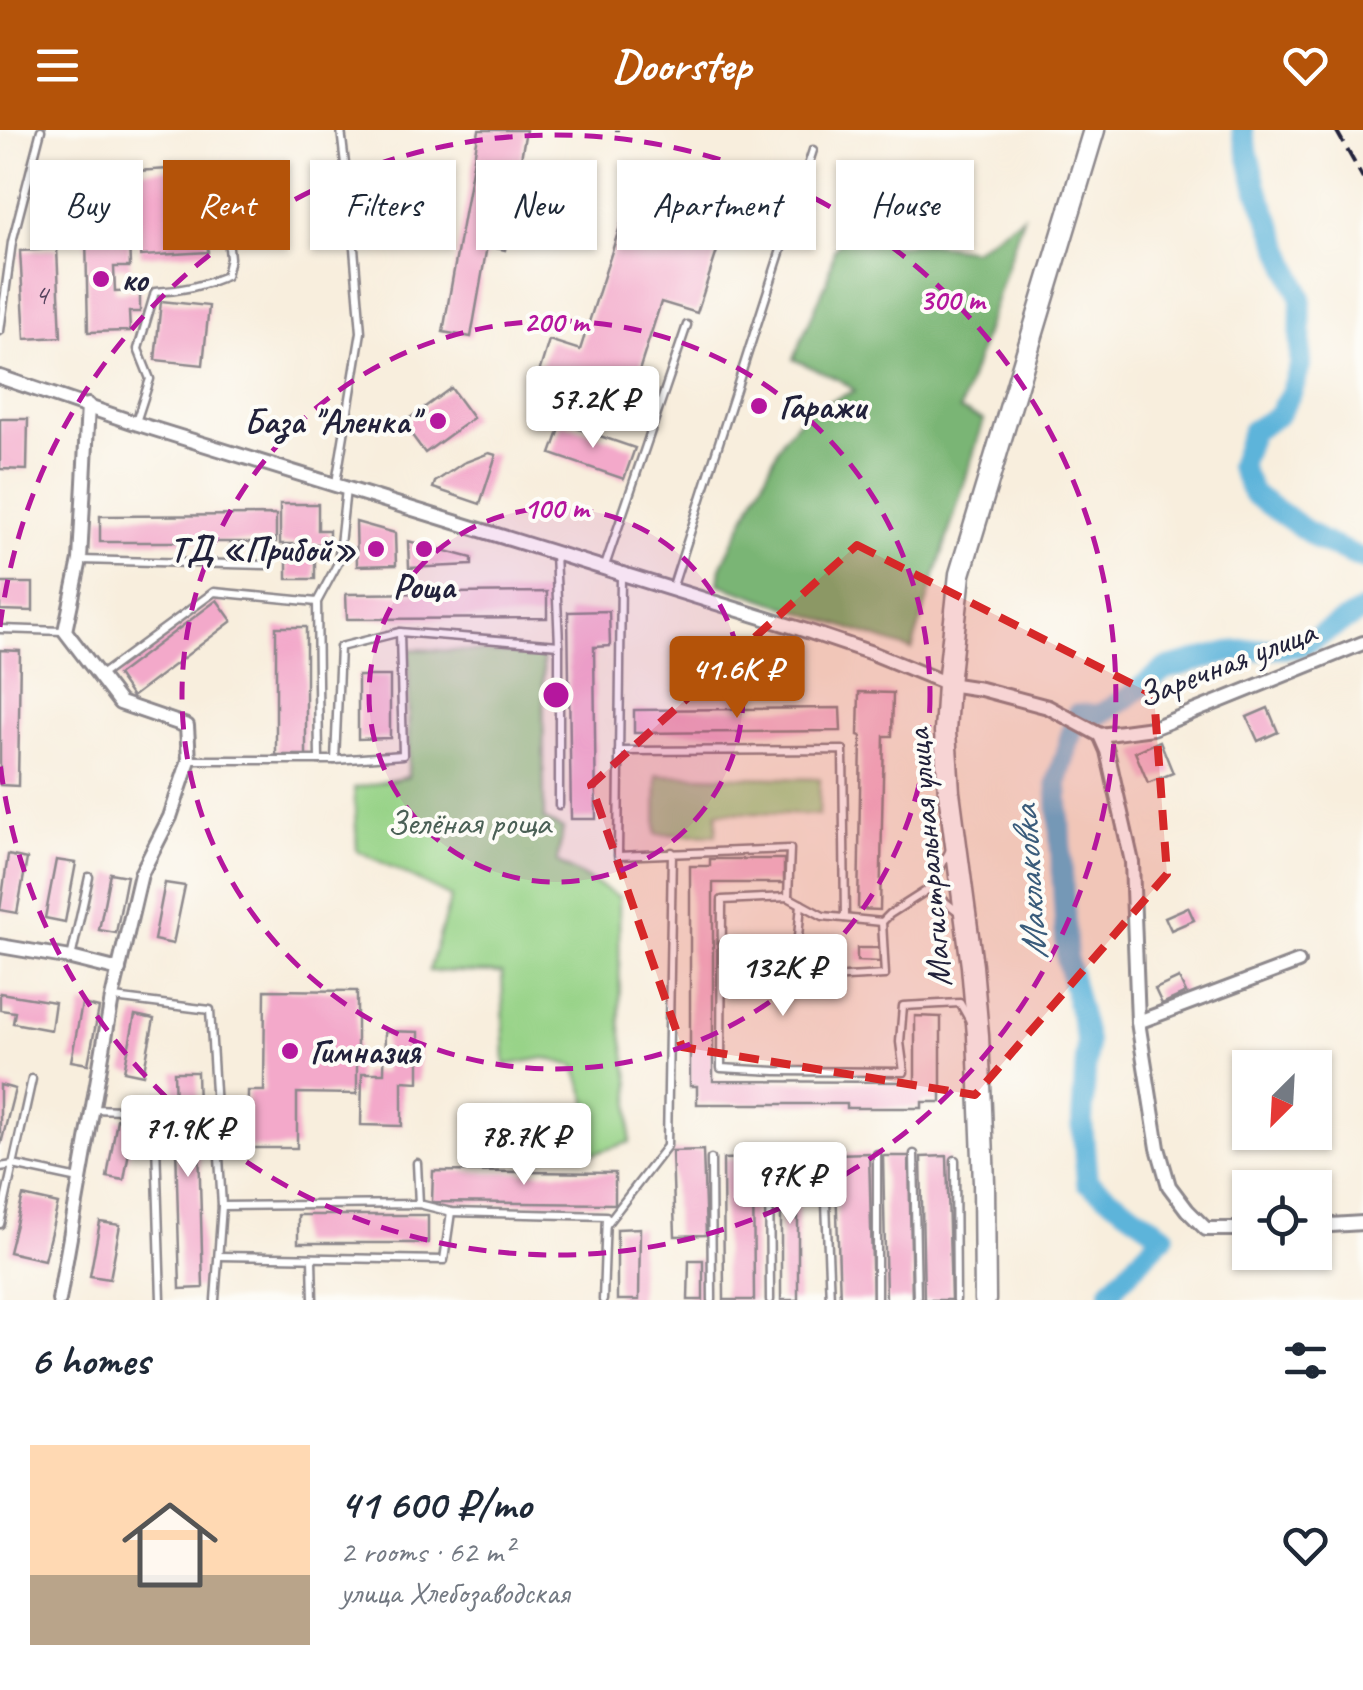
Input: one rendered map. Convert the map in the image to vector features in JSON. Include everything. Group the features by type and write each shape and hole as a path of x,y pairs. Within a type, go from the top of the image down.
{"main road":[{"name":"Магистральная улица","path":"985,1300 978,1035 948,792 948,684 960,574 1094,130"}],"street":[{"path":"0,377 872,653 948,684 1048,707 1100,736"},
{"path":"59,1300 112,998 141,874 170,817 189,760 187,726 120,703 65,631 80,560 88,405"},
{"name":"Заречная улица","path":"1232,1229 1206,1229 1186,1210 1169,1186 1158,1148 1138,1022 1132,862 1107,750 1100,736 1153,728 1363,644"},
{"path":"0,946 118,970"},
{"path":"1138,1022 1298,962"},
{"path":"1332,1225 1363,1223"}],"lane":[{"path":"0,331 12,242 41,130"},
{"path":"319,760 317,602 338,563 341,486 361,332 341,130"},
{"path":"672,589 813,150"},
{"path":"136,423 150,379 138,349 155,292 180,291 226,276 229,250"},
{"path":"604,568 687,325"},
{"path":"554,553 560,805"},
{"path":"80,560 265,565"},
{"path":"621,573 618,856 790,849 788,897"},
{"path":"100,676 214,592 317,602"},
{"path":"0,629 65,631"},
{"path":"335,760 340,647 400,632 559,645"},
{"path":"189,760 335,760 404,755 400,632"},
{"path":"619,751 843,750 845,918"},
{"path":"801,904 796,959 827,978 885,975 882,922 929,889 956,839"},
{"path":"605,1226 667,1146 672,852"},
{"path":"70,958 89,876"},
{"path":"929,889 966,918"},
{"path":"882,922 823,916 788,897 722,900 721,1068 904,1072 900,1042 903,1006 960,1003 978,1035"},
{"path":"112,998 210,1010 222,1206 215,1300"},
{"path":"0,1224 32,1079"},
{"path":"92,1109 155,1111 161,1300"},
{"path":"824,1154 830,1300"},
{"path":"877,1154 878,1300"},
{"path":"914,1154 917,1300"},
{"path":"769,1156 770,1300"},
{"path":"711,1158 712,1300"},
{"path":"955,1160 956,1300"},
{"path":"418,1163 419,1204"},
{"path":"0,1167 13,1165 81,1179"},
{"path":"222,1206 419,1204 451,1212 606,1216 603,1300"},
{"path":"218,1256 444,1260 451,1212"},
{"path":"312,1258 313,1300"}],"highlighted area":[{"path":"857,545 1154,695 1167,874 975,1095 682,1047 591,785"}],"green space":[{"path":"1023,216 960,410 984,420 912,650 719,584 721,567 784,437 804,415 855,391 793,359 827,281 834,249 974,249"},
{"name":"Зелёная роща","path":"409,649 543,654 544,819 563,829 557,862 619,897 620,1022 630,1084 630,1142 592,1154 587,1100 575,1066 545,1058 505,1065 502,973 429,971 451,897 357,850 354,788 408,777"},
{"path":"657,775 820,779 819,815 717,812 716,835 656,834"}],"building":[{"path":"479,130 526,130 521,160 476,160 476,250 486,250 471,337 443,332"},
{"path":"163,169 163,250 208,252 141,256 143,171"},
{"path":"617,236 617,250 717,250 697,313 661,302 625,415 535,386 549,340 580,350"},
{"path":"57,250 61,337 25,339 20,251"},
{"name":"ко","path":"86,250 129,250 130,267 114,267 115,292 140,291 140,312 129,312 130,331 88,332"},
{"path":"161,301 209,306 203,365 155,360"},
{"name":"База \"Аленка\"","path":"451,388 473,418 425,453 403,423"},
{"path":"0,419 28,419 27,470 0,469"},
{"path":"562,423 635,448 624,479 551,454"},
{"path":"489,453 496,455 480,504 433,488 435,482 463,463"},
{"path":"280,504 318,504 318,530 329,530 329,544 280,544"},
{"path":"276,515 276,542 100,542 100,516"},
{"name":"ТД «Прибой»","path":"356,522 395,533 396,565 357,566"},
{"name":"Роща","path":"408,541 472,558 472,565 409,568"},
{"path":"287,556 315,556 315,579 287,579"},
{"path":"0,583 33,583 33,611 0,610"},
{"path":"547,592 547,618 347,619 346,594"},
{"path":"217,600 232,621 132,697 117,675"},
{"path":"609,611 610,646 594,647 596,819 571,819 568,612"},
{"path":"276,627 306,627 306,755 276,755"},
{"path":"0,650 20,651 18,786 0,785"},
{"path":"358,676 390,676 390,738 358,739"},
{"path":"859,692 893,693 892,736 884,736 880,910 858,909"},
{"path":"840,708 841,731 634,733 634,710"},
{"path":"1268,708 1278,732 1258,741 1247,717"},
{"path":"1160,741 1173,773 1148,783 1135,752"},
{"path":"8,855 27,859 17,913 0,910"},
{"path":"710,859 784,859 784,883 713,883 713,1081 915,1082 915,1016 941,1017 941,1102 922,1102 922,1108 697,1104 697,1086 690,1086 690,866 710,866"},
{"path":"56,860 76,863 65,922 45,918"},
{"path":"110,873 127,876 116,933 99,930"},
{"path":"165,883 185,886 173,944 154,940"},
{"path":"1188,907 1194,920 1171,930 1165,917"},
{"path":"857,948 880,948 880,962 857,961"},
{"path":"1179,978 1186,993 1162,1004 1155,989"},
{"path":"265,990 357,991 357,1094 297,1093 297,1148 247,1148 248,1091 264,1091"},
{"path":"0,993 55,1002 51,1030 13,1023 15,1012 0,1010"},
{"path":"82,1004 99,1008 88,1064 71,1061"},
{"path":"135,1015 154,1019 143,1075 124,1071"},
{"path":"385,1031 419,1032 419,1082 402,1081 402,1126 361,1125 362,1073 384,1073"},
{"path":"174,1072 197,1072 203,1288 180,1289"},
{"path":"0,1085 15,1089 1,1144 0,1144"},
{"path":"117,1119 134,1123 124,1180 107,1177"},
{"path":"703,1150 706,1235 675,1236 672,1151"},
{"path":"869,1153 873,1300 840,1300 835,1154"},
{"path":"781,1154 798,1154 798,1300 781,1300"},
{"path":"883,1156 909,1156 912,1300 886,1300"},
{"path":"947,1156 951,1300 924,1300 921,1157"},
{"path":"753,1158 754,1300 724,1300 723,1159"},
{"path":"433,1171 615,1173 615,1204 432,1202"},
{"path":"23,1196 58,1204 44,1260 9,1252"},
{"path":"298,1215 428,1215 428,1243 298,1243"},
{"path":"100,1222 120,1225 110,1279 90,1276"},
{"path":"640,1228 639,1300 617,1300 617,1229"},
{"path":"689,1260 703,1260 703,1300 688,1300"}],"waterway":[{"name":"Маклаковка","path":"1242,130 1256,186 1301,297 1300,366 1292,391 1278,415 1252,431 1240,466 1253,494 1321,541 1363,559"},
{"name":"Маклаковка","path":"1112,1300 1111,1290 1164,1235 1087,1182 1082,1121 1087,1041 1067,960 1057,782 1077,714 1099,715 1165,669 1230,652 1301,646 1363,610"}],"railway":[{"path":"1336,130 1363,178"}],"place":[{"name":"ко","path":"101,279"},
{"name":"Гаражи","path":"759,406"},
{"name":"База \"Аленка\"","path":"438,421"},
{"name":"ТД «Прибой»","path":"376,549"},
{"name":"Роща","path":"424,549"},
{"name":"Гимназия","path":"290,1051"}]}
